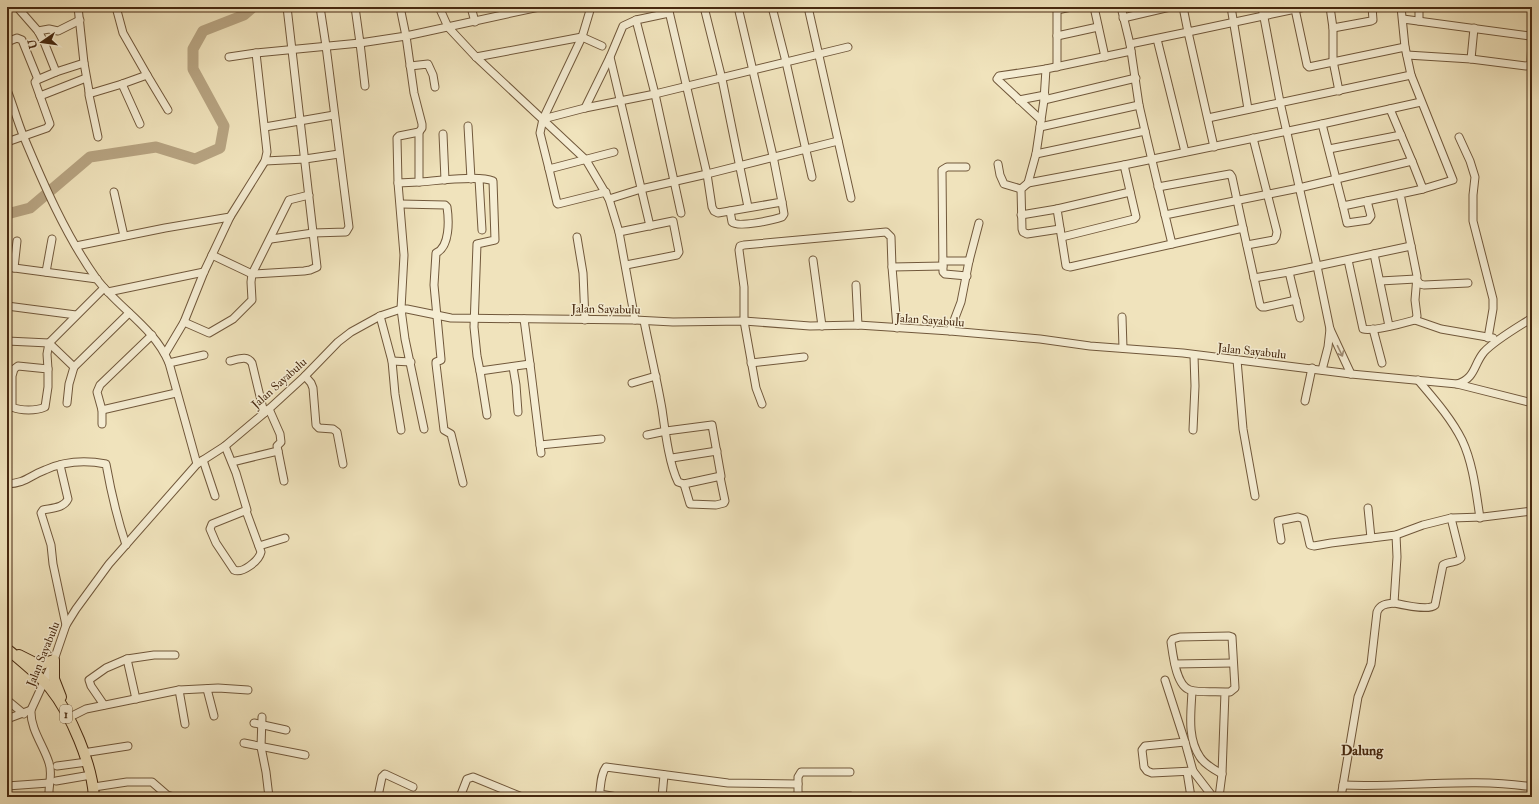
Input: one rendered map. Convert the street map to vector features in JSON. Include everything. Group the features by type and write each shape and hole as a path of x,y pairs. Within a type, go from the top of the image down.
{"highway":[{"path":"10,651 39,665 54,660 55,680 66,714"},
{"name":"1","path":"10,651 44,682 54,694 66,714 85,757 91,775 94,792"}],"street":[{"path":"17,7 38,31 56,72"},
{"path":"78,7 86,78 98,137"},
{"path":"116,7 123,33 168,110"},
{"path":"212,255 252,274 304,271 317,267 288,7"},
{"path":"271,239 313,233 346,232 349,227 320,7"},
{"path":"355,7 365,86"},
{"path":"400,7 406,36 414,93 422,124 422,128 419,132 419,182"},
{"path":"439,7 448,27 476,57 586,160 607,196 619,232 635,320"},
{"path":"471,7 475,22"},
{"path":"229,57 360,43 406,36 475,22 507,11 538,7"},
{"path":"591,7 582,38 543,119 540,133 558,204 607,196 674,182 773,156 838,141"},
{"path":"704,7 722,79 748,207"},
{"path":"730,211 732,222 736,224 782,218 784,214 773,156 738,7"},
{"path":"772,7 812,177"},
{"path":"808,7 852,198"},
{"path":"1057,67 1057,9 1071,7"},
{"path":"1094,7 1105,57"},
{"path":"1121,7 1131,47 1139,105 1172,244"},
{"path":"1123,18 1170,7"},
{"path":"1183,7 1214,147"},
{"path":"1230,7 1248,109"},
{"path":"1262,7 1280,102 1330,329 1351,374"},
{"path":"1041,124 1019,100 998,81 997,78 999,76 1046,69 1105,57 1158,39 1306,7"},
{"path":"1330,7 1333,28 1333,61 1339,91"},
{"path":"1333,28 1373,20 1374,16 1372,7"},
{"path":"1343,206 1400,194 1453,180 1411,75 1405,47 1401,7"},
{"path":"1419,7 1419,21"},
{"path":"1296,9 1307,65 1311,67 1333,61 1405,47"},
{"path":"585,108 610,57 622,28 626,24 636,20 668,10 687,86 714,211 718,213 782,202"},
{"path":"38,31 49,29 58,31 80,20"},
{"path":"636,20 655,94 681,213"},
{"path":"1403,20 1474,28 1530,36 1532,38 1531,62 1530,65 1526,66 1471,60 1407,56"},
{"path":"1057,36 1098,27"},
{"path":"1471,60 1474,28"},
{"path":"7,42 17,38 22,40 38,80"},
{"path":"476,57 582,38 602,46"},
{"path":"1158,39 1185,152"},
{"path":"543,119 585,108 722,79 848,47"},
{"path":"165,354 184,322 204,272 230,217 265,161 267,152 256,53"},
{"path":"610,57 650,226"},
{"path":"7,142 48,128 50,124 35,82 56,72 84,63"},
{"path":"410,66 428,64 433,75 435,87"},
{"path":"1028,183 1036,154 1041,124 1045,97 1046,69"},
{"path":"89,91 94,93 147,75"},
{"path":"1208,118 1411,75"},
{"path":"40,96 86,78"},
{"path":"1019,100 1045,97 1136,78"},
{"path":"122,84 140,124"},
{"path":"7,90 24,136 55,207 82,258 106,290 152,335 165,354 169,363 176,393 200,462 216,496"},
{"path":"1021,189 1028,183 1214,147 1421,102"},
{"path":"1041,124 1139,105"},
{"path":"1390,109 1424,188"},
{"path":"264,127 301,122 334,115"},
{"path":"1322,124 1347,223 1368,220 1371,216 1367,201"},
{"path":"468,126 471,179"},
{"path":"1036,154 1145,131"},
{"path":"419,132 399,136 397,138 398,183 401,204 404,255 401,309 424,429"},
{"path":"443,134 445,180"},
{"path":"1329,148 1401,135"},
{"path":"1459,137 1470,161 1475,177 1473,221 1493,298 1493,309 1488,338"},
{"path":"1247,245 1274,240 1276,237 1268,194 1254,138"},
{"path":"549,169 614,152"},
{"path":"265,161 305,159 339,154"},
{"path":"1165,215 1300,188 1412,161"},
{"path":"998,164 1004,184 1021,189"},
{"path":"1062,236 1132,221 1136,217 1124,165"},
{"path":"966,167 946,167 942,170 944,273 967,276"},
{"path":"1158,187 1230,174 1232,177 1260,305 1262,307 1296,300"},
{"path":"398,183 471,179 490,180 493,182 495,238 494,240 477,244 474,318 475,344 487,415"},
{"path":"479,179 482,230"},
{"path":"1021,189 1023,232 1027,234 1060,229"},
{"path":"114,192 124,236"},
{"path":"1022,215 1130,192"},
{"path":"1400,194 1417,272 1415,300 1417,316 1415,320"},
{"path":"184,322 209,332 233,319 252,300 252,274 271,239 289,200 309,195"},
{"path":"401,204 445,205 448,207 449,227 444,245 436,255 434,286 441,359 440,361 436,362 436,364 444,430 451,434 463,483"},
{"path":"1058,208 1065,265 1067,267 1243,228"},
{"path":"76,246 230,217"},
{"path":"619,232 673,221 678,254 626,266"},
{"path":"950,331 961,302 969,261 979,223"},
{"path":"762,404 756,388 744,321 744,287 739,250 740,246 886,232 889,233 891,237 892,267 898,328"},
{"path":"577,237 583,273 585,320"},
{"path":"46,272 52,239"},
{"path":"17,241 10,268 97,279"},
{"path":"1254,278 1411,246"},
{"path":"1374,254 1389,326"},
{"path":"813,260 822,326"},
{"path":"1348,260 1361,328 1365,330 1373,329 1415,320 1441,329 1488,338 1502,339"},
{"path":"892,267 969,261"},
{"path":"48,369 18,366 14,369 10,376 12,407 16,409 39,409 46,405 48,369 47,354 49,343 76,315 106,290 204,272"},
{"path":"1289,272 1300,318"},
{"path":"1380,282 1416,278"},
{"path":"1416,278 1420,284 1424,285 1468,283"},
{"path":"856,285 858,325"},
{"path":"7,306 76,315"},
{"name":"Jalan Sayabulu","path":"31,710 54,660 66,625 109,564 200,462 225,446 266,411 305,376 338,342 351,332 380,316 401,309 438,316 474,318 744,321 822,326 858,325 950,331 1457,384 1532,403"},
{"path":"67,403 69,384 74,367 128,313"},
{"path":"380,316 392,362 395,394 401,430"},
{"path":"1122,318 1123,348"},
{"path":"1457,384 1466,381 1469,378 1484,353 1532,318"},
{"path":"524,319 540,449 601,439"},
{"path":"644,321 666,431 678,482 684,484 720,477"},
{"path":"1322,370 1328,347 1330,329"},
{"path":"1373,329 1382,362"},
{"path":"102,424 102,410 97,392 100,385 152,335"},
{"path":"7,341 49,343 74,367"},
{"path":"169,363 204,355"},
{"path":"1193,430 1195,386 1194,356"},
{"path":"751,363 804,357"},
{"path":"230,361 246,358 250,359 252,363 266,411 280,434 281,442 277,446 284,481"},
{"path":"1237,360 1243,429 1255,496"},
{"path":"392,362 411,362"},
{"path":"480,371 530,364"},
{"path":"513,367 518,412"},
{"path":"1305,401 1312,368"},
{"path":"305,376 313,388 316,425 319,428 333,429 337,432 343,464"},
{"path":"632,383 656,376"},
{"path":"1418,380 1438,404 1461,439 1466,451 1473,479 1480,518"},
{"path":"102,410 176,393"},
{"path":"647,435 666,431 712,426 725,501 724,503 716,505 690,504 684,484"},
{"path":"225,446 246,502 246,511 261,552 260,557 241,571 236,572 216,544 210,529 212,524 246,511"},
{"path":"232,462 278,451"},
{"path":"672,458 717,451"},
{"path":"7,484 19,483 30,479 45,470 60,464 82,461 106,464 118,521 126,545"},
{"path":"60,464 68,499 63,506 44,510 42,513 51,545 53,564 66,625"},
{"path":"1368,508 1371,538"},
{"path":"1281,540 1278,521 1298,517 1304,519 1310,545 1312,546 1396,535 1423,525 1451,518 1480,518 1532,511"},
{"path":"1341,797 1358,697 1371,664 1378,608 1394,603 1431,608 1435,605 1443,565 1458,561 1461,558 1451,518"},
{"path":"1394,603 1397,557 1396,535"},
{"path":"259,546 285,538"},
{"path":"1231,636 1235,688 1230,692 1192,691 1187,689 1182,684 1175,664 1171,642 1175,637 1231,636"},
{"path":"104,705 91,686 90,680 106,668 127,659 154,655 175,655"},
{"path":"127,659 136,699"},
{"path":"1175,664 1233,663"},
{"path":"1165,680 1185,742 1192,797"},
{"path":"66,714 179,690 207,688 248,690"},
{"path":"207,688 214,716"},
{"path":"179,690 185,724"},
{"path":"1192,691 1191,728 1196,747 1201,758 1212,768 1222,774"},
{"path":"1219,797 1222,774 1225,692"},
{"path":"7,700 24,714"},
{"path":"7,719 24,714 31,710 31,716 37,735 50,763 53,782 50,797"},
{"path":"262,717 257,724 269,797"},
{"path":"257,724 286,730"},
{"path":"1185,742 1144,747 1142,752 1144,767 1150,772 1190,772 1214,797"},
{"path":"244,743 305,755"},
{"path":"57,766 128,746"},
{"path":"617,797 600,796 600,785 606,767 728,783 798,784"},
{"path":"846,796 798,796 799,774 803,771 850,772"},
{"path":"379,797 382,777 385,774 413,787"},
{"path":"7,786 53,782 91,775"},
{"path":"662,797 664,775"},
{"path":"460,797 467,779 473,777 522,797"},
{"path":"94,792 127,782 152,782 167,795 174,797"},
{"path":"1343,785 1375,787 1502,783 1532,787"}],"waterway":[{"path":"7,214 30,208 90,157 156,147 195,159 220,148 224,126 193,69 193,49 203,31 244,15 253,7"}],"district":[{"name":"Dalung","path":"1362,750"}]}
